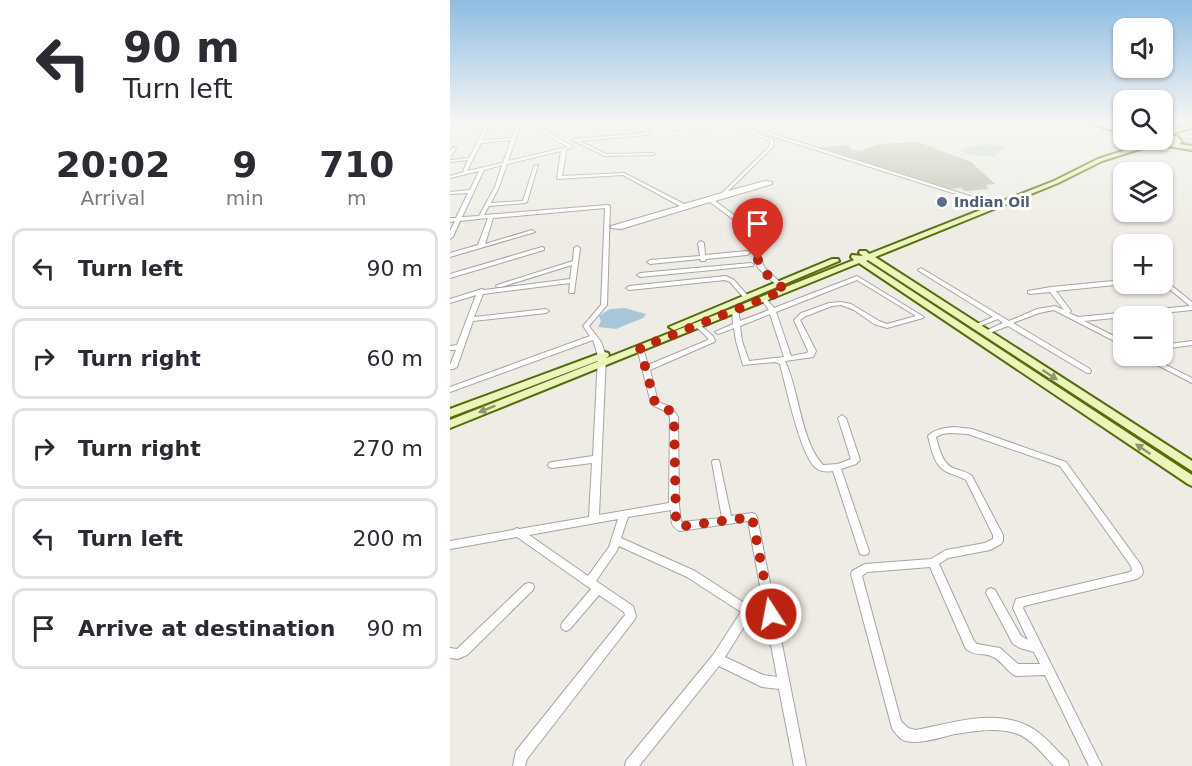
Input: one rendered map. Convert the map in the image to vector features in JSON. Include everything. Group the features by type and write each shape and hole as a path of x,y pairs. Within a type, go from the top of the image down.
{"street":[{"path":"450,161 470,159 465,171"},
{"path":"481,217 507,159"},
{"path":"450,176 521,159"},
{"path":"564,159 559,178 619,174 682,207"},
{"path":"722,195 759,159"},
{"path":"847,159 989,204"},
{"path":"450,413 640,348 764,298 781,287 859,255 989,204 1056,182 1103,159"},
{"path":"450,176 506,162"},
{"path":"487,205 525,202 536,166"},
{"path":"450,237 482,169"},
{"path":"682,207 619,228 613,227 682,207 709,200 770,182 765,182 709,200"},
{"path":"450,193 471,191"},
{"path":"709,200 741,224 750,234 760,268 781,287"},
{"path":"450,220 608,206 604,305 586,326 594,337 601,360 594,519"},
{"path":"481,246 491,216"},
{"path":"450,255 532,232"},
{"path":"701,243 705,279"},
{"path":"572,292 577,248"},
{"path":"450,275 535,249"},
{"path":"450,275 542,249"},
{"path":"650,262 747,253"},
{"path":"859,255 889,279 1192,481"},
{"path":"450,424 746,297 804,282 859,255"},
{"path":"859,255 976,326 1192,467"},
{"path":"450,301 575,262"},
{"path":"640,275 751,265"},
{"path":"921,270 1087,371"},
{"path":"629,288 726,278 732,281 746,297"},
{"path":"718,332 736,324 808,296 816,292 853,278 860,278 921,317 887,326 855,307 841,303 829,304 800,316 797,320 796,324 812,351 810,355 746,363 742,355 736,324 735,310"},
{"path":"872,285 889,279"},
{"path":"480,292 573,282"},
{"path":"804,282 816,292"},
{"path":"804,282 808,296"},
{"path":"1030,292 1113,283"},
{"path":"1052,290 1070,315"},
{"path":"1173,290 1192,307"},
{"path":"453,367 480,292"},
{"path":"764,298 772,310 805,441 816,464 825,468 836,467 857,458 842,418"},
{"path":"985,333 1050,307 1113,338"},
{"path":"1078,319 1192,307"},
{"path":"470,319 546,310"},
{"path":"976,326 998,317"},
{"path":"646,369 712,341 711,337 697,325"},
{"path":"450,390 594,337"},
{"path":"1173,346 1192,343"},
{"path":"450,348 460,347"},
{"path":"640,348 655,403 668,409 674,417 674,506 678,526 750,517 753,520 800,766"},
{"path":"1163,366 1192,381"},
{"path":"1063,766 1026,731 1011,725 996,724 916,736 905,734 896,724 856,574 865,568 933,563 946,554 994,544 998,541 998,535 969,478 964,473 950,469 943,463 932,440 933,434 962,430 1063,464 1136,565 1138,572 1133,576 1020,602 1018,608 1046,669 1096,766"},
{"path":"552,465 596,459"},
{"path":"716,462 727,520"},
{"path":"836,467 864,551"},
{"path":"450,545 674,506"},
{"path":"566,626 594,586 616,540 624,514"},
{"path":"517,532 629,609 631,616 521,756 519,766"},
{"path":"616,540 691,574 748,611 717,659 631,766"},
{"path":"933,563 970,645 975,649 996,652 1016,670 1046,669"},
{"path":"450,653 458,654 463,651 529,587"},
{"path":"991,593 1017,640 1035,646"},
{"path":"717,659 762,681 784,684"}],"shaded area":[{"path":"851,159 962,159 971,162 995,184 986,185 988,189 965,191 961,188 950,189"},
{"path":"625,308 646,314 643,318 616,329 598,327 601,321 599,316 610,309"}],"place":[{"name":"Indian Oil","path":"942,202"}],"route":[{"path":"758,260 760,268 785,290 640,348 653,399 655,403 668,409 674,417 676,524 684,526 752,517 771,614"}]}
